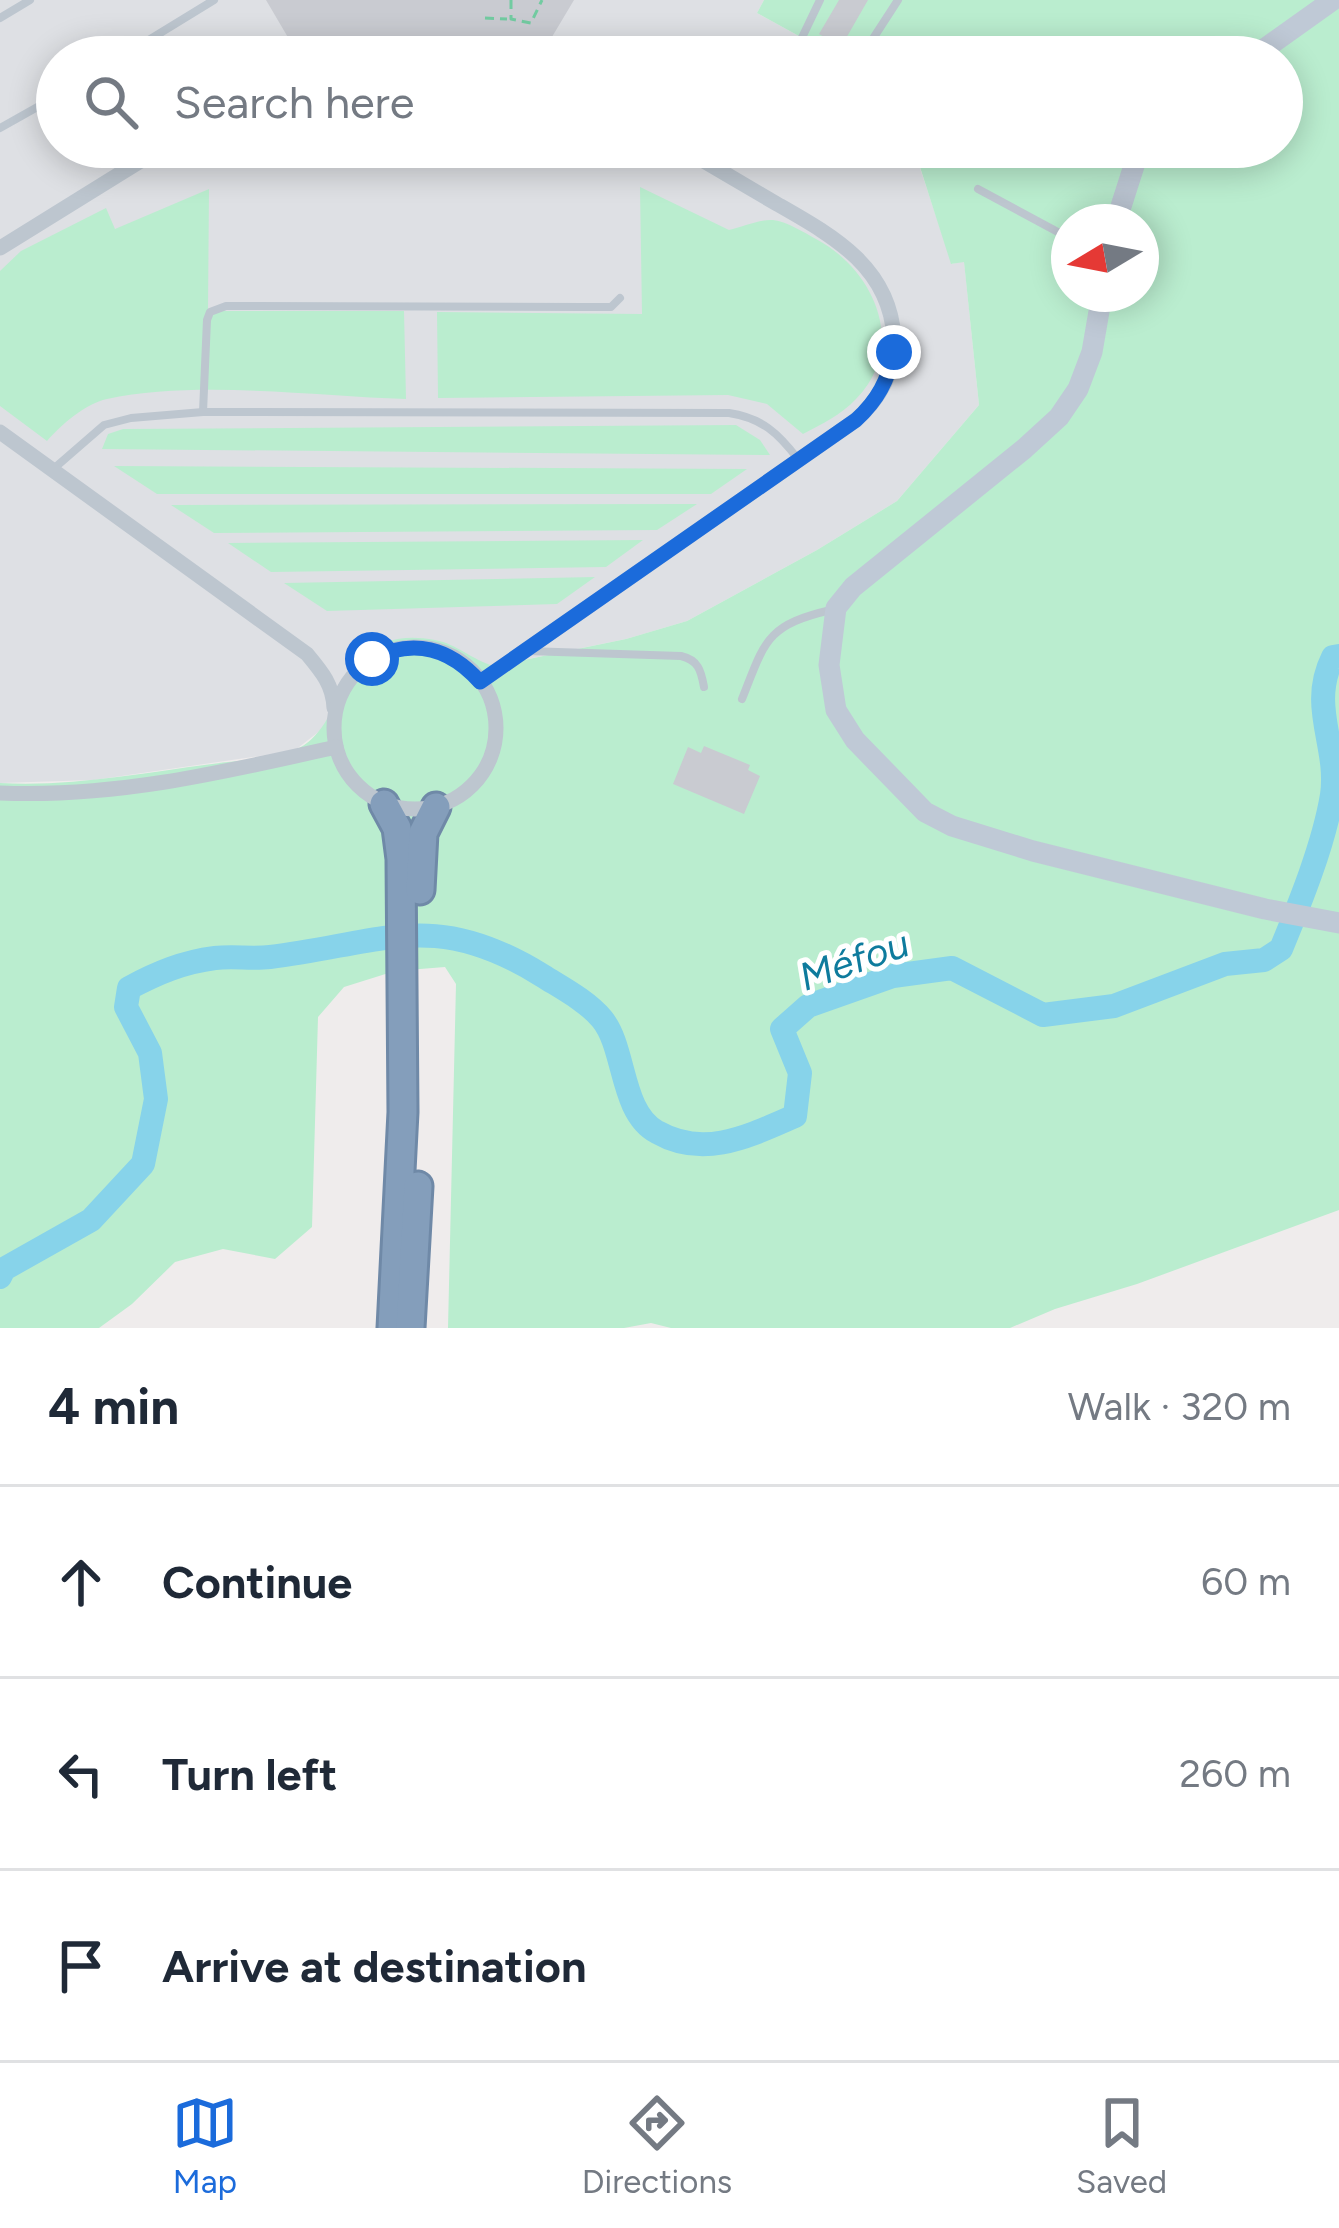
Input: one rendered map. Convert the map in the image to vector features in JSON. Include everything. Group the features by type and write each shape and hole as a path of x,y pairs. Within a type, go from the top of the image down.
{"highway":[{"path":"384,804 411,859 418,1234 410,1328"},
{"path":"411,859 436,807"},
{"path":"392,1328 411,1027"}],"main road":[{"path":"1282,36 1333,0"},
{"path":"1122,204 1133,168"},
{"path":"1099,312 1093,352 1078,389 1059,417 854,587 836,608 829,665 836,710 855,740 925,812 952,826 1033,851 1335,923"}],"street":[{"path":"0,248 129,168"},
{"path":"480,682 870,408 890,375 893,327 884,292 851,250 717,168"},
{"path":"0,432 307,655 326,676 333,693 334,717 336,747 341,762 358,787 384,804 410,810 458,798 476,783 495,740 495,717 480,682 465,664 440,651 398,649 372,659 351,678 334,717"},
{"path":"0,793 122,789 209,776 336,747"}],"lane":[{"path":"1,17 30,0"},
{"path":"155,36 214,0"},
{"path":"803,36 820,0"},
{"path":"875,36 898,0"},
{"path":"0,128 36,108"},
{"path":"979,189 1051,228"},
{"path":"203,412 207,320 217,309 611,307 620,298"},
{"path":"50,471 104,425 203,412 729,413 765,424 799,460"},
{"path":"742,699 771,636 785,623 836,608"},
{"path":"526,651 681,656 693,659 704,687"}],"path":[{"path":"511,0 511,19"},
{"path":"485,18 531,23 542,0"}],"shaded area":[{"path":"0,0 764,0 757,13 799,36 36,36 36,168 920,168 952,264 964,261 979,405 897,501 687,621 626,639 493,666 412,639 394,641 352,669 326,726 294,751 94,780 0,783"}],"green space":[{"path":"764,0 1339,0 1339,1210 1010,1328 671,1328 651,1323 624,1328 448,1328 456,984 445,967 395,971 344,987 318,1017 312,1227 275,1259 223,1249 175,1262 99,1328 0,1328 0,783 106,778 295,750 313,738 361,660 379,646 402,638 435,640 494,666 626,639 687,621 817,550 897,501 979,405 964,262 951,264 920,168 1303,168 1303,36 799,36 757,13"},
{"path":"640,187 729,230 762,221 784,223 836,252 854,269 868,289 882,333 872,378 856,399 803,434 767,404 728,395 438,398 437,312 642,314"},
{"path":"209,189 208,311 404,311 406,399 217,390 142,393 90,405 47,441 0,406 0,271 21,251 106,208 115,229"},
{"path":"736,425 760,440 770,455 102,449 108,434 123,429"},
{"path":"114,466 747,469 711,494 157,494"},
{"path":"697,504 657,530 214,533 171,505"},
{"path":"643,540 606,567 271,572 228,543"},
{"path":"595,577 557,604 327,611 284,583"}],"building":[{"path":"266,0 574,0 553,36 287,36"},
{"path":"839,0 868,0 847,36 819,34"},
{"path":"704,746 750,765 748,770 760,776 744,814 673,784 688,747 701,753"}],"waterway":[{"name":"Méfou","path":"0,1277 4,1269 91,1220 143,1164 156,1099 150,1053 126,1007 129,988 192,962 270,957 408,936 470,942 505,955 589,1006 610,1031 630,1095 645,1123 675,1140 709,1144 744,1137 795,1116 800,1073 782,1029 808,1006 893,976 952,968 1043,1015 1114,1006 1225,964 1264,960 1281,949 1328,814 1333,777 1323,693 1333,657 1339,656"}],"route":[{"path":"372,659 398,649 427,647 465,664 480,682 856,420 879,395 890,375 894,352"}]}
